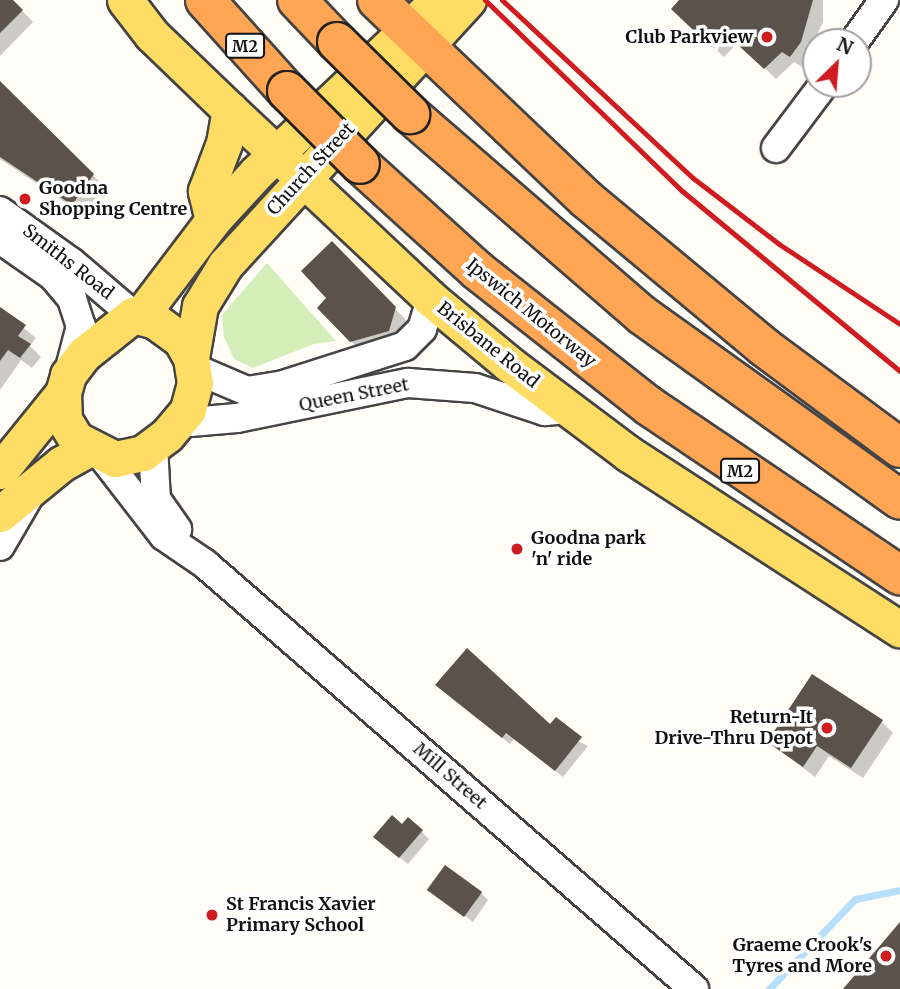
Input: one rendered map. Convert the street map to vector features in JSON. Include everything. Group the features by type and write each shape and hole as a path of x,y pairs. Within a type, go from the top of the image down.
{"highway":[{"name":"Ipswich Motorway","path":"205,0 287,91 360,163 478,271 649,407 900,575"},
{"path":"298,0 410,114 642,315 900,500"},
{"path":"377,0 541,159 708,303 900,448"}],"main road":[{"name":"Brisbane Road","path":"125,0 152,35 431,299 568,409 716,513 900,629"},
{"name":"Church Street","path":"416,39 438,0"},
{"name":"Church Street","path":"137,315 213,220 290,166 416,39 468,0"},
{"path":"213,220 206,191 224,144 230,110"},
{"name":"Church Street","path":"192,363 200,306 290,166"},
{"path":"0,471 99,339 137,315 168,329 192,363 192,399 179,423 153,446 130,457 95,452 76,439 64,420 66,384"},
{"path":"0,514 36,482 95,452"}],"street":[{"path":"864,28 884,0"},
{"path":"776,148 814,98"},
{"name":"Smiths Road","path":"0,211 71,262 137,315"},
{"name":"Smiths Road","path":"0,239 53,276 72,299 80,327 66,384"},
{"name":"Queen Street","path":"192,363 247,391 283,384 405,346 422,329 431,299"},
{"name":"Queen Street","path":"179,423 237,418 408,383 475,388 545,411 568,409"},
{"name":"Mill Street","path":"153,446 156,499 205,564"},
{"name":"Mill Street","path":"95,452 152,524 205,564 694,989"},
{"path":"0,546 36,482"}],"green space":[{"path":"267,263 336,341 314,344 253,368 234,359 224,337 222,315"}],"building":[{"path":"0,0 13,0 23,10 0,33"},
{"name":"Club Parkview","path":"679,0 813,0 805,28 802,28 801,42 790,57 782,52 764,69 725,33 711,47 671,9"},
{"path":"0,81 94,174 72,205 0,157"},
{"path":"332,241 396,307 389,331 350,342 317,308 326,298 301,271"},
{"path":"0,307 26,325 18,336 31,344 20,358 8,350 0,361"},
{"path":"467,648 550,724 556,717 582,737 555,771 506,733 502,738 435,685"},
{"name":"Return-It Drive-Thru Depot","path":"812,674 883,720 851,768 817,746 803,767 767,742"},
{"path":"392,815 402,824 408,817 423,830 399,858 373,837"},
{"path":"445,865 482,892 464,917 427,890"},
{"name":"Graeme Crook's Tyres and More","path":"900,922 900,989 843,989"}],"waterway":[{"path":"769,989 855,899 900,890"}],"railway":[{"path":"485,0 681,190 900,371"},
{"path":"502,0 693,178 779,244 900,324"}],"place":[{"name":"Club Parkview","path":"767,37"},
{"name":"Goodna Shopping Centre","path":"25,199"},
{"name":"Goodna park 'n' ride","path":"517,549"},
{"name":"Return-It Drive-Thru Depot","path":"827,728"},
{"name":"St Francis Xavier Primary School","path":"212,915"},
{"name":"Graeme Crook's Tyres and More","path":"886,956"}]}
